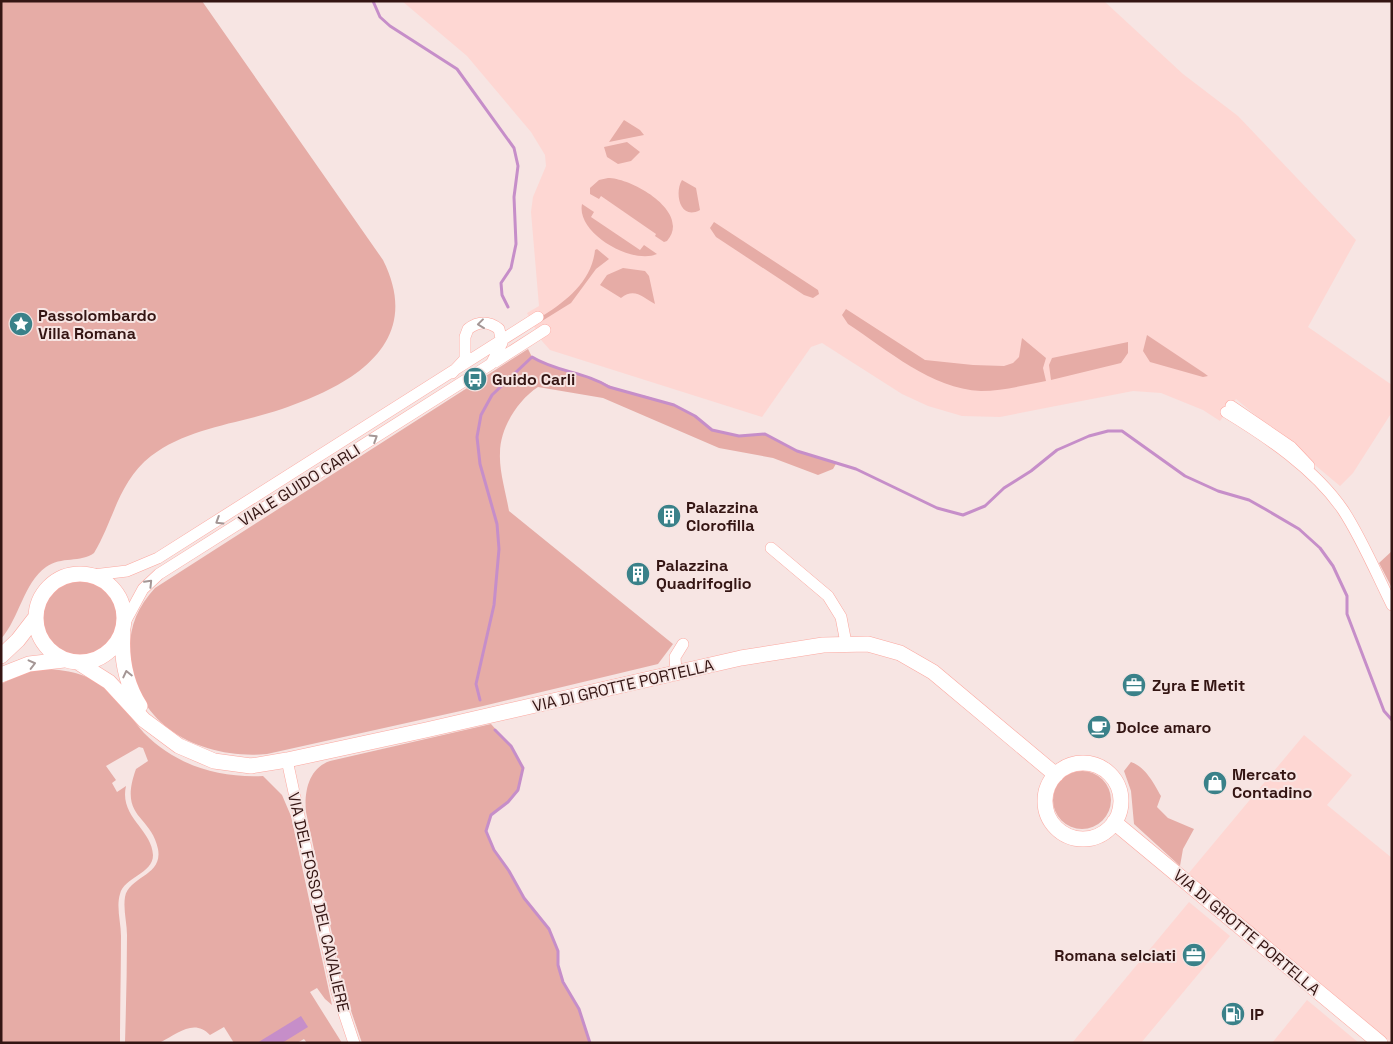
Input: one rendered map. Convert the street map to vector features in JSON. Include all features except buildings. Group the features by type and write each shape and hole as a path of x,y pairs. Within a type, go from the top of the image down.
{"main road":[{"path":"1,676 29,664 64,660 79,663 98,659 114,648 121,637 124,612 120,600 104,581 93,575 79,573 53,582 43,592 37,604 35,618 37,631 43,644 52,653 64,660"},
{"path":"1,656 18,640 35,618"},
{"name":"VIA DI GROTTE PORTELLA","path":"124,624 122,643 128,680 137,702 159,731"},
{"name":"VIA DI GROTTE PORTELLA","path":"79,663 114,686 144,720 188,752 214,761 251,766 287,760 776,651 846,643 882,647 914,659 946,682 1056,775"},
{"path":"1082,764 1094,765 1108,773 1116,782 1121,798 1120,808 1114,822 1104,832 1092,838 1076,838 1061,832 1050,819 1046,805 1047,789 1056,775 1064,768 1082,764"},
{"name":"VIA DI GROTTE PORTELLA","path":"1114,822 1380,1043"}],"street":[{"name":"VIALE GUIDO CARLI","path":"93,575 126,571 158,558 503,341 538,317"},
{"name":"VIALE GUIDO CARLI","path":"452,373 465,359 466,334 474,325 481,322 495,326 500,331 503,341 491,364"},
{"name":"VIALE GUIDO CARLI","path":"124,624 144,589 163,571 546,330"},
{"path":"1229,409 1299,454 1320,484 1346,514 1392,605"},
{"path":"771,548 828,596 841,617 846,643"},
{"path":"676,672 675,657 682,644"},
{"name":"VIA DEL FOSSO DEL CAVALIERE","path":"287,760 337,992 354,1043"}],"shaded area":[{"path":"1,1 202,1 383,260 394,290 395,315 388,338 374,357 356,373 333,387 282,409 198,432 166,446 151,456 131,477 94,553 83,558 64,560 52,564 38,574 27,591 13,621 1,639"},
{"path":"402,1 1104,1 1183,74 1238,116 1356,240 1308,327 1392,385 1392,412 1353,473 1340,486 1236,399 1220,421 1203,410 1161,393 1133,391 1000,417 962,416 928,406 902,394 822,343 811,347 762,417 550,350 542,341 527,313 539,306 531,212 533,197 546,166 545,155 531,132 467,56"},
{"path":"624,120 640,130 644,135 609,142"},
{"path":"627,142 640,152 631,161 618,164 607,157 604,147"},
{"path":"608,178 631,184 644,190 666,208 672,219 673,230 667,241 664,242 655,236 656,234 601,196 599,199 590,194 590,188 599,180"},
{"path":"682,180 696,188 700,210 688,212 683,209 679,198"},
{"path":"582,204 594,212 591,217 640,250 644,245 657,254 646,256 634,255 608,244 588,226 582,215"},
{"path":"714,222 818,290 819,294 813,298 804,295 716,237 710,228"},
{"path":"597,249 609,259 596,269 571,303 521,334 527,325 570,296 584,280"},
{"path":"623,268 645,271 649,276 655,304 635,293 621,298 600,285 607,275"},
{"path":"846,309 925,360 1004,366 1013,363 1019,357 1022,338 1046,358 1043,368 1046,381 989,391 963,389 945,383 927,376 894,356 848,324 842,315"},
{"path":"1147,335 1208,376 1203,377 1150,362 1143,351"},
{"path":"1128,342 1128,353 1121,363 1051,380 1049,365 1052,358"},
{"path":"528,349 532,357 550,366 600,381 621,391 646,396 674,405 695,416 712,430 739,436 765,434 797,451 837,462 833,469 818,475 773,458 719,448 603,398 538,387 517,407 503,434 500,453 501,467 509,511 673,644 658,664 483,706 267,754 219,751 196,744 175,733 158,719 144,701 134,679 130,654 131,635 135,618 143,603 155,588"},
{"path":"1392,551 1392,588 1379,563"},
{"path":"79,580 94,583 106,592 115,604 118,619 115,634 106,646 94,655 79,658 64,655 52,646 43,634 40,619 43,604 52,592 64,583"},
{"path":"49,669 78,674 103,686 118,699 144,733 170,754 214,772 230,775 263,776 282,795 291,816 332,1005 317,988 310,992 342,1043 307,1043 304,1039 297,1043 234,1043 224,1027 210,1035 204,1030 192,1028 185,1029 161,1042 125,1043 127,935 125,897 133,884 151,871 156,865 158,858 158,849 154,838 133,807 131,798 131,785 136,769 148,761 143,748 139,747 106,766 116,780 112,783 117,792 126,786 125,797 127,806 147,838 153,855 148,867 123,888 119,899 121,936 120,1043 1,1043 1,684 30,670"},
{"path":"491,724 511,746 523,768 518,790 508,802 491,815 486,831 494,850 509,871 524,898 549,929 558,951 558,965 563,982 579,1009 590,1043 362,1043 344,990 306,812 306,796 309,781 317,769 330,761"},
{"path":"1304,735 1352,775 1327,805 1392,858 1392,1043 1188,874"},
{"path":"1131,762 1149,776 1161,796 1157,807 1168,818 1194,829 1183,849 1180,866 1134,824 1131,791 1124,771"},
{"path":"1076,771 1088,771 1103,779 1111,794 1111,806 1103,821 1088,829 1076,829 1061,821 1053,806 1053,794 1061,779"},
{"path":"1189,902 1230,936 1141,1043 1072,1043"},
{"path":"1307,1000 1359,1043 1272,1043"},
{"path":"301,1016 308,1027 282,1043 257,1043"}],"waterway":[{"path":"373,1 380,17 390,26 457,69 514,148 518,166 514,197 516,244 511,268 501,283 502,295 508,307"},
{"path":"480,700 476,684 494,605 499,549 497,524 480,464 477,437 481,415 492,395 532,357 551,366 591,378 609,387 674,405 695,416 712,430 739,436 765,434 797,451 856,469 937,508 963,515 985,506 1004,488 1031,471 1057,450 1089,436 1108,431 1122,431 1185,476 1218,491 1249,500 1299,529 1320,548 1333,566 1347,596 1347,614 1384,711 1392,720"},
{"path":"495,730 511,746 523,768 518,790 508,802 491,815 486,831 494,850 509,871 524,898 549,929 558,951 558,965 563,982 579,1009 590,1043"}],"place":[{"name":"Passolombardo Villa Romana","path":"21,324"},
{"name":"Guido Carli","path":"475,379"},
{"name":"Palazzina Clorofilla","path":"669,516"},
{"name":"Palazzina Quadrifoglio","path":"638,574"},
{"name":"Zyra E Metit","path":"1134,685"},
{"name":"Dolce amaro","path":"1099,727"},
{"name":"Mercato Contadino","path":"1215,783"},
{"name":"Romana selciati","path":"1194,955"},
{"name":"IP","path":"1233,1014"}]}
